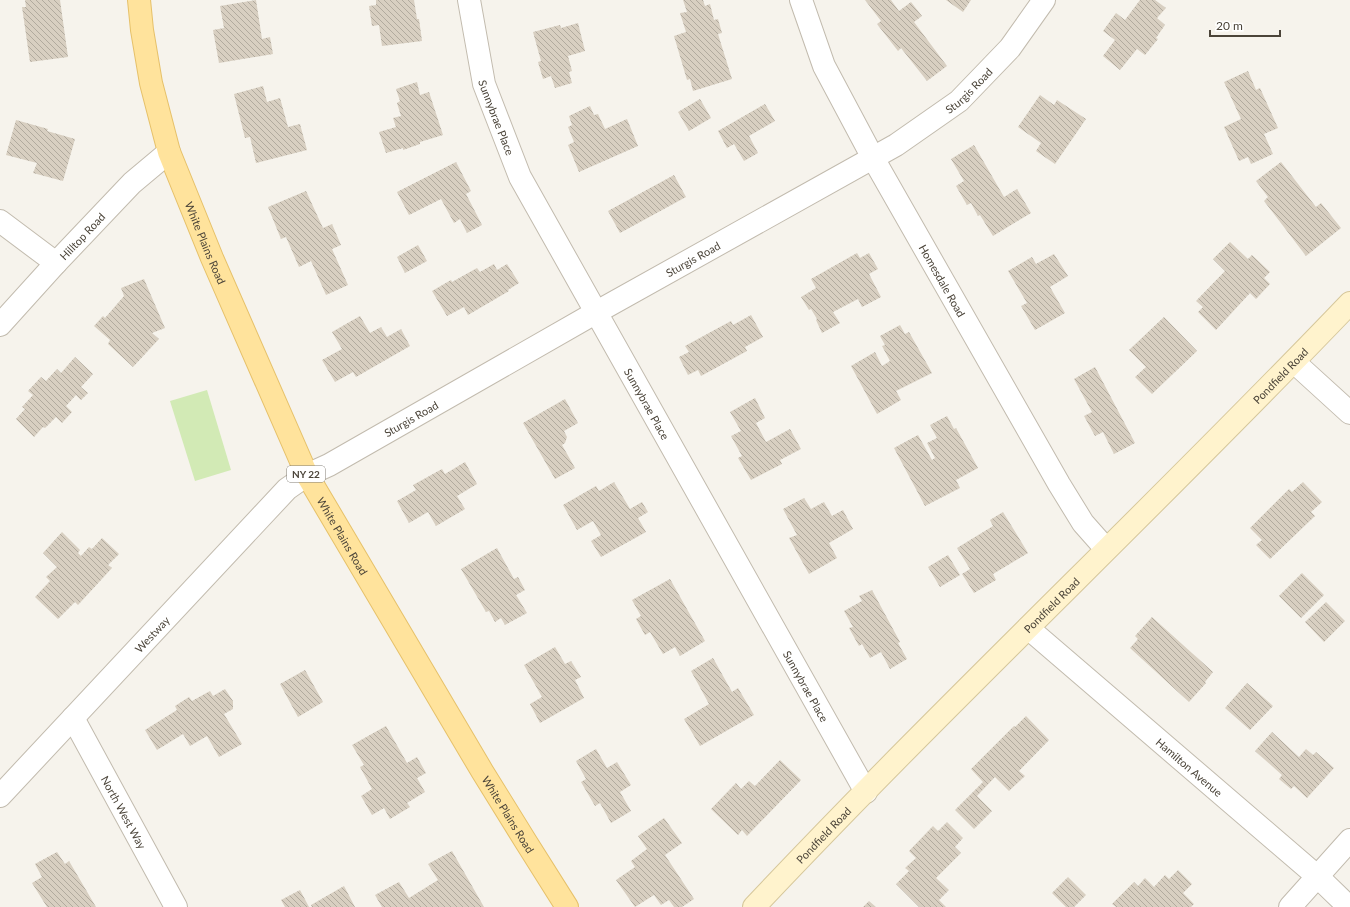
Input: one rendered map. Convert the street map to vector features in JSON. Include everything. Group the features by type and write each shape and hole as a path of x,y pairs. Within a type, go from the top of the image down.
{"main road":[{"name":"White Plains Road","path":"138,0 151,83 169,152 212,258 307,475 482,771 568,907"}],"street":[{"name":"Sunnybrae Place","path":"469,0 484,84 520,177 595,313 866,792"},
{"name":"Homesdale Road","path":"801,0 824,66 873,158 1059,484 1083,523 1106,550"},
{"name":"Sturgis Road","path":"307,475 330,465 595,313 896,145 959,101 1010,48 1044,0"},
{"name":"Hilltop Road","path":"0,325 132,183 169,152"},
{"path":"0,221 56,263"},
{"name":"Pondfield Road","path":"754,907 1028,628 1294,362 1350,303"},
{"path":"1294,362 1350,413"},
{"name":"Westway","path":"0,796 287,488 307,475"},
{"name":"Hamilton Avenue","path":"1028,628 1318,877 1349,907"},
{"name":"North West Way","path":"72,718 176,907"},
{"path":"1290,907 1350,840"}],"green space":[{"path":"207,390 231,470 195,481 170,401"}],"building":[{"path":"25,0 60,0 68,57 30,62 22,7 26,7"},
{"path":"256,0 262,39 270,37 273,54 219,63 213,30 224,28 220,6"},
{"path":"376,0 414,0 417,19 419,19 422,41 382,46 379,25 372,26 369,6 376,5"},
{"path":"683,0 703,0 705,6 710,4 714,20 718,19 722,33 718,34 732,79 693,91 690,79 687,80 674,36 686,32 680,13 687,12"},
{"path":"865,0 891,0 899,11 911,2 922,16 914,22 947,66 927,81 901,48 898,51 877,24 881,21"},
{"path":"946,0 971,0 963,12"},
{"path":"1140,0 1155,0 1166,8 1157,18 1165,25 1156,38 1158,39 1145,55 1137,49 1120,70 1103,56 1115,40 1103,31 1116,13 1125,20"},
{"path":"578,23 585,51 568,56 572,71 569,72 572,83 555,88 551,76 543,79 538,62 541,61 533,32 560,25 561,28"},
{"path":"1248,71 1256,90 1260,88 1278,128 1264,134 1273,154 1251,164 1248,157 1239,161 1224,127 1241,119 1224,82"},
{"path":"417,82 420,95 429,92 443,135 420,142 420,144 403,150 403,148 386,153 379,132 396,127 393,118 401,116 397,103 400,101 396,89"},
{"path":"263,86 267,102 280,98 288,127 300,124 307,150 256,163 250,137 245,138 234,94"},
{"path":"1040,95 1054,105 1057,100 1086,119 1055,164 1036,151 1041,143 1018,127"},
{"path":"700,99 711,118 689,131 678,112"},
{"path":"765,104 775,121 749,136 758,153 744,161 734,144 727,148 718,131"},
{"path":"590,106 594,115 598,114 605,129 627,119 638,146 579,172 568,145 574,142 568,127 572,125 569,116"},
{"path":"16,120 48,129 47,131 75,139 63,181 33,173 37,163 6,155"},
{"path":"974,145 1004,197 1017,189 1031,213 993,236 980,215 978,216 971,203 967,205 956,186 964,181 951,159"},
{"path":"456,162 471,191 466,194 482,225 467,233 460,219 454,223 441,199 409,215 397,192"},
{"path":"1281,162 1316,207 1321,203 1341,228 1306,256 1264,201 1268,197 1256,181"},
{"path":"674,175 686,197 620,233 608,211"},
{"path":"306,191 323,228 332,224 341,245 332,249 348,285 326,295 311,261 299,267 286,237 281,239 268,207"},
{"path":"1230,242 1248,259 1252,255 1270,272 1264,278 1270,284 1256,299 1250,293 1216,330 1198,312 1203,307 1196,301 1225,271 1213,259"},
{"path":"418,245 427,261 405,273 397,257"},
{"path":"857,253 860,258 869,253 878,269 869,274 881,297 862,307 858,299 833,312 840,323 822,333 816,320 817,319 801,297 816,288 811,279"},
{"path":"1054,254 1068,276 1050,287 1065,313 1035,330 1021,306 1027,303 1008,271 1032,257 1036,264"},
{"path":"494,264 497,270 507,264 519,283 508,290 509,291 468,315 464,307 447,316 432,291 477,268 480,272"},
{"path":"144,279 165,328 152,333 159,339 133,367 108,344 110,340 94,326 103,316 105,318 124,296 121,288"},
{"path":"751,315 763,337 745,347 747,351 701,376 698,370 688,375 679,357 689,352 685,346 731,321 733,325"},
{"path":"360,316 370,333 381,327 387,337 401,329 410,346 356,377 353,372 335,382 322,360 342,349 332,332"},
{"path":"1164,317 1197,351 1152,394 1135,377 1146,367 1129,350"},
{"path":"900,325 905,334 909,332 932,373 896,391 901,400 877,414 851,366 875,352 882,366 890,361 882,346 885,345 880,336"},
{"path":"75,357 93,374 81,387 88,393 81,400 76,395 66,406 72,412 62,423 56,417 45,428 43,427 34,437 16,419 25,409 22,407 33,395 28,391 41,377 46,381 57,369 61,373"},
{"path":"1095,367 1135,443 1114,454 1103,432 1095,436 1084,416 1092,412 1074,379"},
{"path":"755,398 765,418 756,423 766,442 790,429 801,449 780,460 782,464 751,480 738,458 742,456 731,436 741,431 730,412"},
{"path":"565,399 578,423 564,431 567,437 565,443 562,445 575,468 555,479 523,423"},
{"path":"947,416 954,429 956,428 978,468 956,480 960,488 925,506 894,448 918,435 932,460 935,458 927,443 937,438 930,425"},
{"path":"465,462 477,484 457,496 465,509 436,526 428,512 409,523 397,501 416,490 413,485 442,469 445,474"},
{"path":"614,482 630,509 642,502 648,512 638,518 646,532 601,557 591,541 601,535 593,521 577,530 563,505 596,486 599,491"},
{"path":"1303,482 1322,502 1311,512 1315,516 1270,559 1256,545 1262,540 1250,528 1289,489 1292,492"},
{"path":"804,498 811,509 824,502 832,516 843,510 853,529 829,543 837,558 809,574 789,538 797,535 783,509"},
{"path":"1003,512 1028,553 993,574 996,580 974,593 962,574 970,569 957,548 993,526 990,520"},
{"path":"62,532 80,550 78,553 81,556 89,547 92,549 102,538 119,554 108,565 112,568 78,605 75,602 58,619 35,597 50,581 46,577 57,567 43,553"},
{"path":"497,548 514,579 518,577 525,590 516,595 527,613 505,625 501,618 495,622 489,611 486,612 461,569"},
{"path":"948,555 960,575 940,587 928,567"},
{"path":"1302,573 1324,595 1301,618 1279,596"},
{"path":"670,579 705,641 680,656 675,647 663,654 650,632 645,635 636,619 641,616 632,600"},
{"path":"872,590 900,642 898,643 907,659 890,669 881,652 870,658 862,644 859,646 849,628 853,627 844,611 862,601 859,596"},
{"path":"1326,602 1345,621 1324,642 1305,622"},
{"path":"1152,617 1213,672 1205,682 1206,683 1189,702 1130,648 1138,639 1135,636"},
{"path":"555,647 565,664 571,661 581,677 575,680 584,698 540,723 530,704 542,697 524,665"},
{"path":"713,658 732,692 738,688 754,715 700,746 684,719 709,704 691,671"},
{"path":"305,670 323,702 298,717 280,684"},
{"path":"1247,683 1273,706 1250,730 1225,708"},
{"path":"225,689 233,701 233,709 224,714 242,744 219,757 207,736 190,746 183,734 157,750 145,730 177,710 175,706 189,697 192,701 210,691 213,696"},
{"path":"1026,716 1049,740 1019,771 1025,776 1009,791 995,777 977,796 992,811 974,829 955,810 983,782 971,769"},
{"path":"386,726 407,763 417,757 426,773 417,778 425,792 407,803 410,807 390,819 384,808 372,815 361,796 372,789 360,767 364,765 352,745"},
{"path":"1272,732 1299,757 1306,749 1313,755 1316,752 1334,768 1307,798 1294,786 1291,789 1279,779 1282,775 1255,751"},
{"path":"596,749 607,768 617,762 631,785 620,792 631,811 611,823 600,803 595,806 581,782 586,779 576,761"},
{"path":"780,760 801,780 747,836 742,830 738,835 711,809 736,783 741,789 749,781 755,786"},
{"path":"664,818 682,843 665,855 694,899 682,907 674,907 669,900 661,905 654,895 635,907 616,880 635,867 631,861 647,849 638,836"},
{"path":"947,822 963,838 955,847 961,853 936,878 949,890 939,900 946,907 919,907 896,884 909,871 905,868 916,858 909,851 933,826 938,831"},
{"path":"452,851 484,907 382,907 375,895 399,882 409,898 438,880 428,864"},
{"path":"57,852 65,864 69,861 96,907 47,907 32,883 42,877 35,864"},
{"path":"1178,870 1192,884 1183,893 1194,904 1191,907 1116,907 1112,904 1134,882 1138,886 1145,878 1154,887 1165,875 1169,879"},
{"path":"1068,877 1086,895 1074,907 1066,907 1052,893"},
{"path":"344,886 355,907 312,907 311,905"},
{"path":"300,890 309,907 285,907 281,900"},
{"path":"869,901 876,907 863,907"}]}
